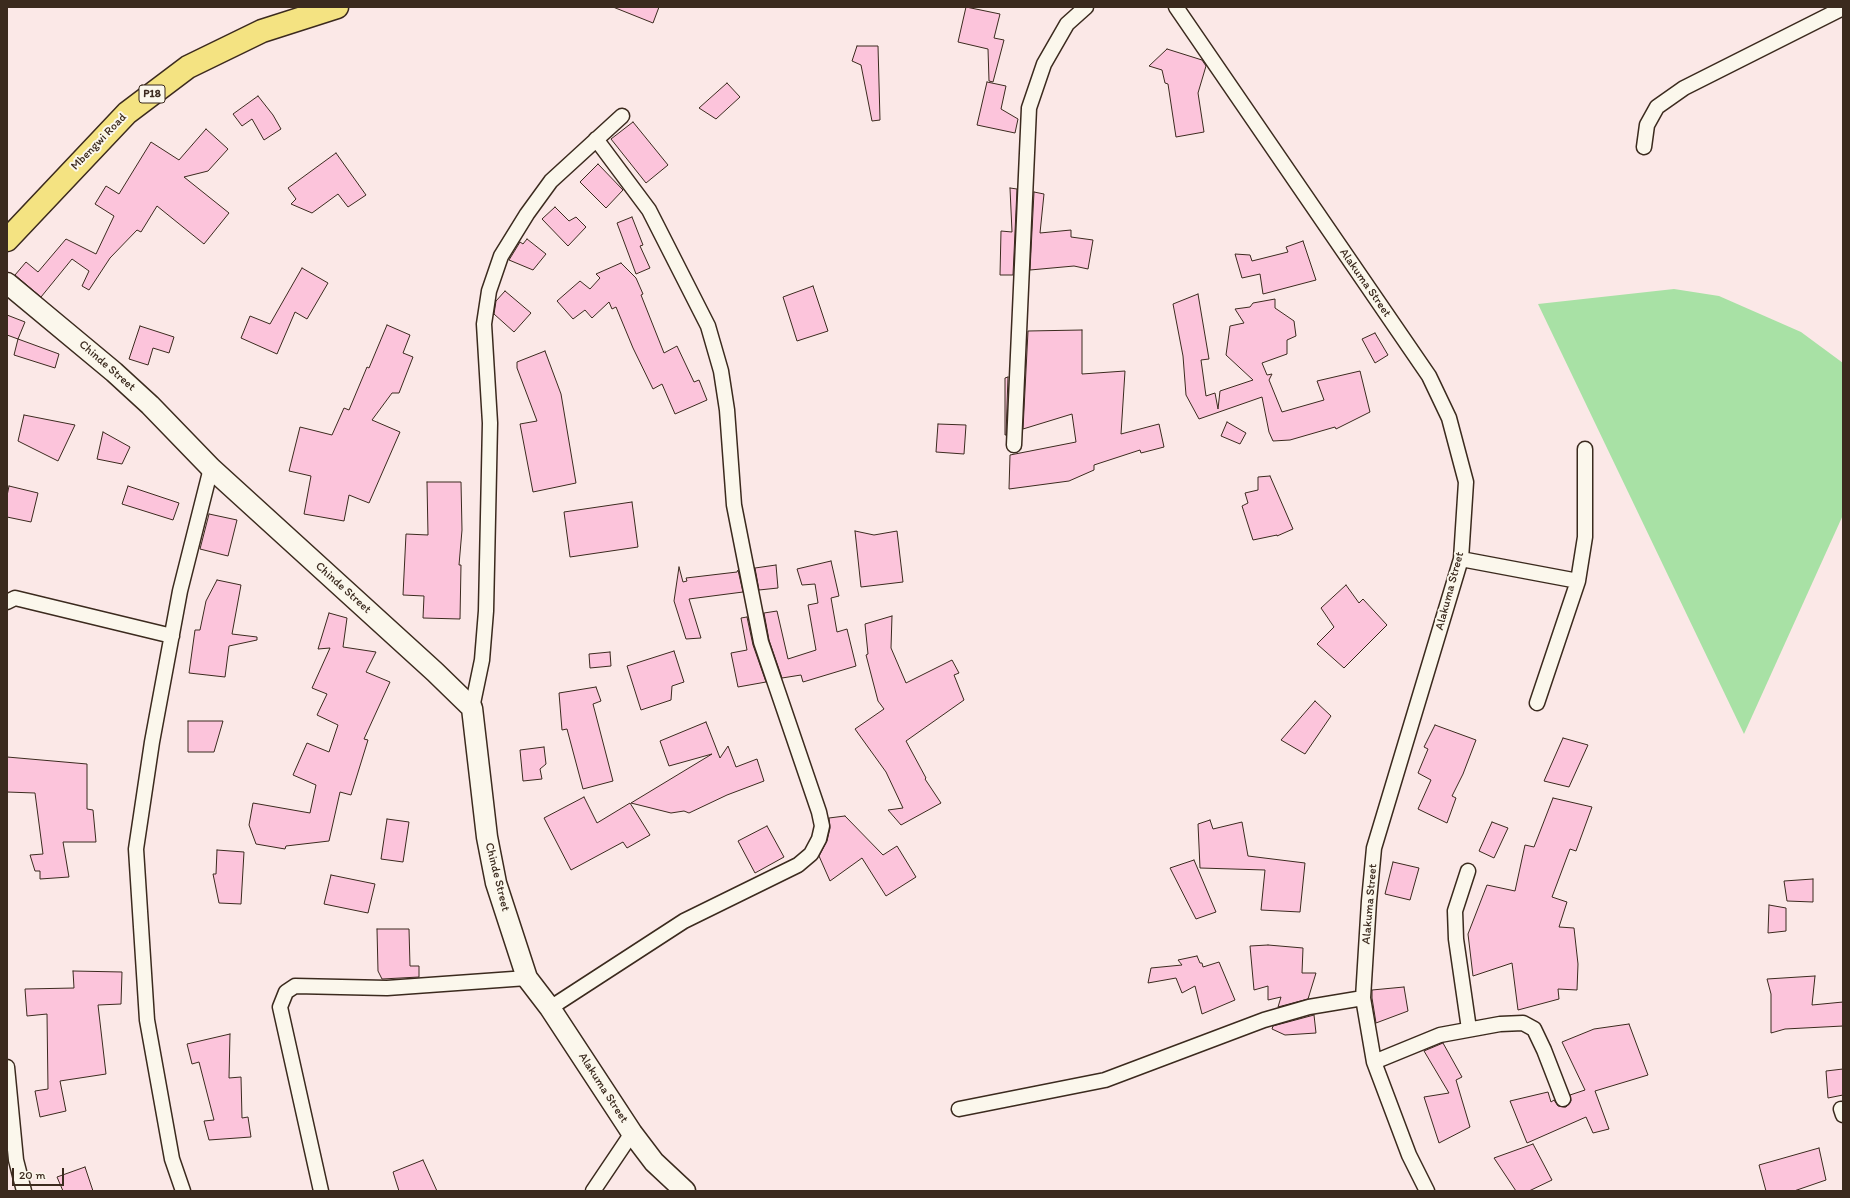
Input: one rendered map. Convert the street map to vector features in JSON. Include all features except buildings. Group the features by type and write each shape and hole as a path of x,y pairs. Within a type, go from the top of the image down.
{"main road":[{"name":"Mbengwi Road","path":"7,240 127,113 188,67 262,30 337,7"}],"street":[{"path":"1014,445 1029,108 1044,64 1067,24 1086,7"},
{"name":"Alakuma Street","path":"1176,7 1429,376 1449,418 1466,482 1461,559 1374,848 1363,998 1374,1062 1409,1155 1427,1191"},
{"path":"1644,147 1647,125 1657,107 1684,88 1843,8"},
{"path":"472,708 482,660 486,611 490,423 484,324 489,291 501,256 527,214 550,181 622,116"},
{"path":"550,1008 684,921 798,865 811,854 819,838 822,826 819,812 761,642 734,505 727,410 721,371 708,326 649,210 596,139"},
{"name":"Chinde Street","path":"7,283 120,376 211,468 435,672 472,708 487,837 496,883 527,978"},
{"path":"1537,703 1578,581 1585,537 1585,449"},
{"path":"183,1191 172,1159 147,1020 136,849 152,742 180,591 211,468"},
{"path":"1461,559 1578,581"},
{"path":"7,602 15,598 172,636"},
{"path":"1468,871 1456,911 1456,939 1469,1029"},
{"path":"321,1191 280,1007 286,992 295,986 387,988 527,978"},
{"name":"Alakuma Street","path":"527,978 550,1008 632,1133 654,1162 685,1191"},
{"path":"959,1109 1105,1080 1264,1020 1309,1007 1363,998"},
{"path":"1374,1062 1440,1035 1500,1024 1523,1024 1534,1030 1544,1050 1563,1098"},
{"path":"7,1066 16,1160 24,1191"},
{"path":"593,1191 632,1133"}],"green space":[{"path":"1674,289 1719,296 1801,332 1843,363 1843,515 1744,734 1538,304"}]}
